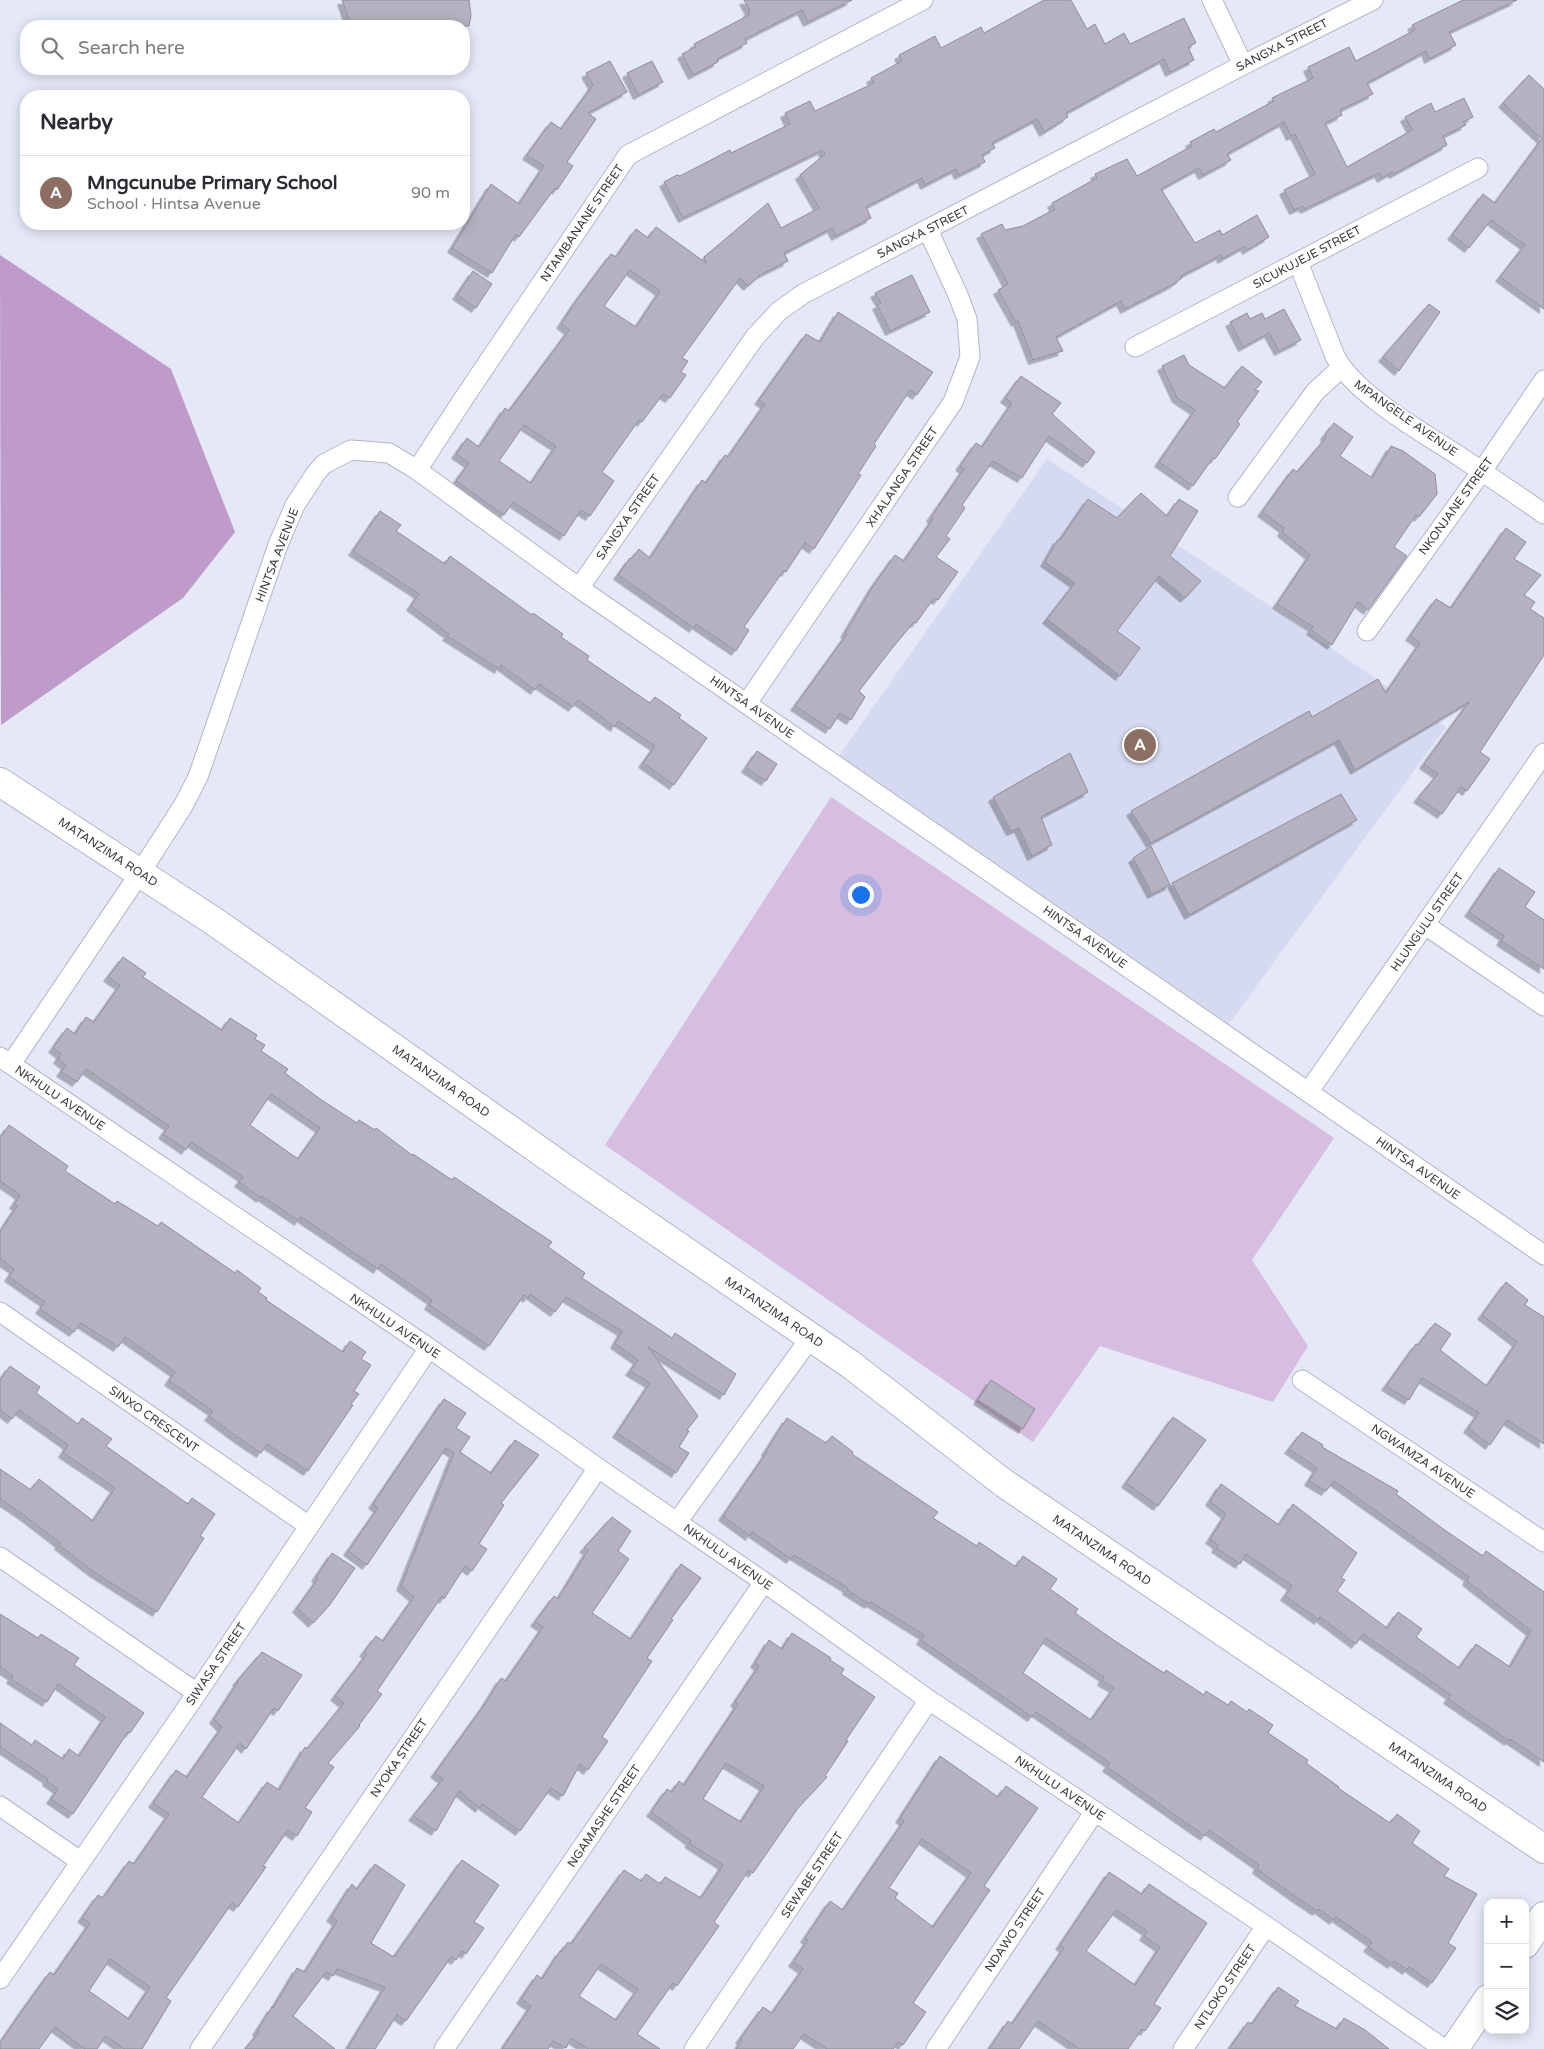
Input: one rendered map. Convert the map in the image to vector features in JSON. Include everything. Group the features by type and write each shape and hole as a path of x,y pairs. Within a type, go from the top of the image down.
{"street":[{"name":"NTAMBANANE STREET","path":"417,470 628,155 923,0"},
{"path":"1212,0 1244,65"},
{"name":"SANGXA STREET","path":"578,588 755,338 779,311 803,294 1373,0"},
{"name":"SICUKUJEJE STREET","path":"1135,347 1478,168"},
{"name":"XHALANGA STREET","path":"747,703 953,402 970,357 967,319 928,230"},
{"name":"MPANGELE AVENUE","path":"1298,262 1341,368 1353,382 1369,395 1544,514"},
{"path":"1238,497 1316,392 1341,368"},
{"name":"NKONJANE STREET","path":"1367,631 1482,471 1544,380"},
{"name":"HINTSA AVENUE","path":"6,1061 140,873 183,806 198,777 278,545 295,505 324,464 351,450 389,453 417,470 578,588 1544,1255"},
{"name":"HLUNGULU STREET","path":"1309,1091 1543,758"},
{"name":"MATANZIMA ROAD","path":"0,782 214,922 569,1171 811,1336 1005,1484 1544,1849"},
{"path":"1425,925 1544,1006"},
{"name":"NKHULU AVENUE","path":"6,1061 429,1348 930,1700 1266,1926 1444,2049"},
{"name":"SINXO CRESCENT","path":"0,1312 308,1526"},
{"path":"677,1522 811,1336"},
{"name":"SIWASA STREET","path":"0,1979 197,1693 429,1348"},
{"name":"NGWAMZA AVENUE","path":"1302,1380 1544,1542"},
{"name":"NYOKA STREET","path":"200,2049 598,1468"},
{"path":"0,1557 197,1693"},
{"name":"NGAMASHE STREET","path":"444,2049 764,1582"},
{"name":"SEWABE STREET","path":"694,2049 930,1700"},
{"path":"0,1806 80,1861"},
{"name":"NDAWO STREET","path":"936,2049 1095,1812"},
{"path":"1529,1938 1544,1916"},
{"name":"NTLOKO STREET","path":"1183,2049 1266,1926"},
{"path":"1454,2049 1484,2005"}],"shaded area":[{"path":"0,255 171,369 235,532 183,598 1,725"},
{"path":"1047,459 1276,610 1446,727 1223,1032 834,763"},
{"path":"831,797 1334,1138 1252,1260 1308,1346 1273,1402 1100,1346 1033,1442 605,1145"}],"building":[{"path":"342,0 469,0 471,15 470,20 349,20"},
{"path":"744,0 852,0 808,22 802,10 745,39 747,43 717,59 718,62 693,75 682,54 696,47 694,44 749,15 748,12 750,11"},
{"path":"1044,0 1071,0 1087,29 1095,24 1105,44 1124,33 1130,44 1184,18 1196,43 1188,47 1194,60 1170,72 1164,59 1066,113 1068,117 1044,132 1037,119 992,143 995,148 982,155 985,162 959,175 956,169 925,185 922,178 866,207 871,218 836,236 832,228 784,253 788,261 760,275 748,286 740,278 682,358 688,361 681,372 686,375 670,398 663,394 642,422 639,420 602,472 614,481 590,516 581,510 564,536 513,502 504,515 456,481 469,463 456,454 467,438 479,447 505,408 509,411 569,330 561,324 576,301 611,254 616,257 636,229 648,238 656,227 706,263 704,257 768,203 781,228 819,208 800,175 825,154 822,150 683,218 664,182 677,175 680,176 730,150 731,153 790,124 785,113 810,101 815,111 874,83 871,78 902,61 899,55 935,36 941,48 981,27 984,33","holes":["630,270 660,291 636,327 604,306","524,425 556,446 531,483 499,461"]},
{"path":"1463,0 1517,0 1449,32 1456,45 1429,59 1426,51 1367,83 1373,94 1340,110 1342,115 1325,123 1347,167 1412,130 1405,117 1431,103 1435,112 1464,98 1473,117 1463,122 1466,125 1443,136 1447,145 1394,174 1392,172 1382,178 1379,173 1305,209 1303,206 1294,210 1284,190 1315,174 1295,134 1291,136 1284,122 1227,154 1231,160 1203,175 1199,168 1161,189 1195,243 1220,230 1222,235 1257,215 1269,237 1247,250 1245,246 1222,259 1221,255 1181,276 1182,278 1172,285 1125,309 1121,301 1056,337 1063,351 1033,360 1018,321 1016,322 998,290 1008,284 981,234 1002,224 1005,230 1023,226 1055,209 1052,203 1097,178 1095,174 1127,159 1137,176 1192,146 1190,142 1214,129 1216,132 1274,101 1272,98 1313,78 1308,67 1349,47 1356,61 1415,30 1412,25"},
{"path":"610,61 627,92 588,113 596,119 567,162 573,166 557,190 555,188 519,237 516,234 492,273 452,248 463,230 470,230 470,218 491,184 519,204 544,166 527,155 551,122 561,129 593,85 586,73"},
{"path":"652,61 663,82 638,95 627,73"},
{"path":"1529,75 1544,89 1544,309 1500,277 1525,245 1491,220 1469,248 1452,235 1483,194 1495,203 1542,139 1503,103"},
{"path":"473,271 492,284 476,308 457,295"},
{"path":"912,275 930,312 890,331 877,305 881,303 875,293"},
{"path":"1429,304 1440,312 1399,371 1383,357"},
{"path":"1284,309 1301,340 1279,351 1269,333 1243,347 1230,322 1247,313 1250,319 1262,313 1265,319"},
{"path":"838,312 933,372 917,395 910,390 874,444 876,446 858,474 861,475 814,549 805,543 786,572 784,570 744,627 749,630 736,651 696,624 694,628 618,575 639,549 650,558 702,480 706,483 725,455 728,457 765,404 759,400 806,334 820,342"},
{"path":"1184,355 1189,365 1225,388 1242,366 1262,382 1255,390 1259,391 1237,422 1240,424 1193,486 1159,462 1195,410 1177,398 1162,366"},
{"path":"1021,376 1061,403 1052,414 1095,452 1087,463 1049,436 1022,478 993,461 962,505 965,508 946,536 950,539 936,557 958,572 938,600 934,598 916,623 914,622 893,647 859,691 865,697 851,720 840,713 830,729 795,706 847,634 845,633 873,586 895,555 904,561 933,519 931,517 964,469 960,466 976,443 982,447 1012,403 1005,398"},
{"path":"1334,423 1353,437 1340,456 1372,478 1391,446 1403,451 1435,474 1437,494 1419,517 1416,515 1394,547 1407,556 1368,610 1358,602 1332,645 1311,630 1313,627 1277,604 1310,555 1282,532 1284,528 1262,512 1293,469 1297,472 1326,438 1325,435"},
{"path":"1141,493 1167,516 1179,499 1198,511 1170,556 1201,581 1185,598 1159,576 1117,631 1140,648 1120,676 1047,619 1075,583 1045,562 1058,539 1060,540 1088,499 1117,518"},
{"path":"380,511 401,525 396,531 445,564 450,556 532,615 533,613 563,634 561,637 589,656 587,660 650,703 655,697 681,715 679,718 707,738 674,785 643,763 655,746 618,721 615,727 578,700 573,707 539,684 535,690 501,665 499,669 447,636 449,634 411,606 419,594 353,551"},
{"path":"1506,528 1526,542 1514,559 1541,575 1524,595 1535,602 1530,609 1544,618 1544,655 1480,752 1490,759 1467,791 1461,787 1442,814 1418,798 1438,774 1424,764 1469,702 1355,770 1339,740 1151,843 1131,811 1309,711 1312,717 1378,679 1386,693 1420,643 1410,636 1436,599 1451,608"},
{"path":"757,751 777,764 766,781 746,768"},
{"path":"1070,753 1088,792 1041,817 1052,845 1032,856 1019,828 1011,831 993,797"},
{"path":"1341,794 1357,820 1189,915 1172,883"},
{"path":"1151,846 1170,885 1152,894 1133,858"},
{"path":"1499,868 1535,892 1525,907 1544,920 1544,969 1501,941 1504,936 1469,912"},
{"path":"123,957 146,973 143,977 222,1030 230,1018 257,1035 255,1039 265,1045 261,1051 288,1069 285,1073 320,1099 357,1123 359,1120 375,1130 376,1128 412,1155 452,1180 454,1177 552,1242 548,1247 585,1273 582,1278 672,1338 675,1333 736,1374 724,1395 648,1347 698,1416 687,1430 689,1431 679,1447 689,1453 676,1473 617,1433 650,1383 630,1371 638,1360 615,1344 622,1331 566,1297 555,1312 530,1294 528,1298 524,1295 489,1346 429,1305 432,1300 381,1264 378,1269 301,1217 299,1221 262,1196 261,1198 239,1182 243,1177 191,1142 186,1150 163,1134 169,1126 86,1069 77,1082 61,1072 66,1065 58,1059 61,1054 53,1048 67,1028 75,1034 86,1017 94,1022 120,985 108,977","holes":["271,1094 320,1128 298,1159 250,1125"]},
{"path":"9,1125 68,1166 65,1171 115,1204 117,1201 158,1226 161,1222 235,1273 237,1270 261,1288 258,1292 267,1298 266,1300 343,1352 350,1341 366,1352 361,1359 371,1365 354,1391 359,1394 308,1471 267,1444 261,1453 240,1439 209,1416 213,1411 169,1381 175,1372 125,1337 118,1347 81,1323 74,1332 40,1309 45,1302 9,1277 14,1269 0,1259 0,1232 17,1206 14,1204 20,1195 0,1181 0,1138"},
{"path":"1506,1282 1528,1300 1525,1305 1544,1317 1544,1444 1507,1420 1490,1445 1468,1428 1479,1413 1422,1378 1409,1400 1386,1386 1416,1344 1418,1345 1435,1323 1451,1334 1440,1350 1487,1386 1517,1342 1482,1315"},
{"path":"10,1366 40,1387 36,1393 78,1424 82,1418 112,1439 106,1446 188,1504 192,1498 215,1514 200,1536 204,1538 157,1612 94,1572 59,1545 60,1543 0,1499 0,1469 31,1490 39,1479 93,1521 115,1488 63,1453 68,1445 19,1410 12,1419 0,1410 0,1380"},
{"path":"991,1380 1035,1409 1023,1429 978,1400"},
{"path":"444,1399 466,1413 456,1428 470,1437 460,1452 491,1473 515,1440 539,1455 501,1503 504,1505 479,1544 487,1549 472,1571 465,1566 444,1599 442,1596 377,1691 382,1694 360,1726 328,1763 334,1767 305,1808 312,1812 297,1836 288,1830 263,1866 266,1867 238,1907 232,1903 166,1998 171,2001 142,2049 124,2049 106,2036 97,2049 85,2049 55,2027 39,2049 0,2049 0,2043 24,2008 50,1972 54,1975 90,1923 82,1918 98,1895 103,1898 129,1861 134,1864 169,1814 153,1803 176,1770 187,1777 222,1727 214,1719 237,1681 262,1652 302,1675 278,1711 274,1708 246,1749 240,1743 202,1797 239,1823 267,1782 279,1790 305,1747 307,1749 344,1703 335,1696 367,1654 364,1652 376,1636 383,1641 414,1597 401,1586 454,1453 446,1448 367,1565 348,1551 378,1508 373,1504","holes":["110,1959 150,1987 129,2019 89,1991"]},
{"path":"1173,1417 1206,1440 1158,1506 1126,1483"},
{"path":"787,1418 826,1443 832,1436 853,1452 852,1454 938,1512 933,1518 977,1546 979,1542 1016,1567 1023,1556 1057,1579 1050,1589 1078,1609 1075,1613 1112,1639 1164,1673 1166,1670 1204,1695 1206,1691 1228,1705 1231,1701 1247,1712 1249,1709 1273,1725 1268,1733 1308,1760 1306,1763 1338,1788 1390,1823 1397,1814 1420,1831 1412,1843 1449,1869 1444,1876 1477,1894 1448,1943 1456,1948 1432,1983 1409,1967 1407,1970 1394,1961 1392,1964 1368,1947 1372,1942 1336,1917 1334,1920 1319,1909 1317,1911 1296,1897 1257,1869 1259,1865 1209,1830 1205,1836 1107,1767 1110,1763 1036,1712 1032,1717 921,1640 924,1635 871,1602 869,1604 847,1590 848,1588 794,1555 791,1559 752,1532 750,1536 723,1516","holes":["1046,1638 1104,1677 1102,1681 1114,1688 1091,1720 1023,1673"]},
{"path":"1302,1432 1323,1445 1322,1447 1398,1491 1396,1494 1446,1531 1483,1556 1486,1551 1544,1592 1544,1762 1510,1739 1509,1741 1448,1699 1451,1695 1363,1634 1356,1644 1320,1617 1319,1620 1285,1596 1292,1586 1246,1554 1240,1564 1216,1548 1218,1545 1210,1539 1226,1514 1210,1501 1221,1484 1279,1525 1293,1504 1357,1553 1341,1578 1345,1580 1337,1591 1387,1628 1398,1612 1422,1629 1416,1637 1459,1668 1476,1644 1510,1667 1531,1631 1467,1581 1469,1577 1334,1481 1326,1491 1309,1481 1317,1468 1289,1449"},
{"path":"612,1517 631,1531 618,1551 629,1559 592,1613 631,1639 681,1564 701,1578 671,1619 673,1620 647,1658 652,1661 602,1737 608,1741 588,1770 580,1764 563,1796 551,1788 520,1831 482,1804 480,1808 459,1791 436,1831 413,1816 443,1779 435,1773 485,1704 501,1678 506,1681 543,1627 535,1622 554,1596 558,1599 588,1550 584,1548"},
{"path":"332,1553 355,1568 329,1606 313,1623 297,1608 318,1579 316,1577"},
{"path":"0,1614 38,1638 41,1634 79,1658 74,1665 144,1713 130,1733 128,1732 73,1814 51,1799 58,1789 47,1781 48,1779 0,1747 0,1723 32,1745 35,1740 63,1759 69,1749 79,1756 105,1717 58,1684 47,1702 11,1679 13,1676 0,1667"},
{"path":"792,1633 831,1658 830,1660 844,1669 841,1674 875,1697 846,1740 848,1741 825,1776 827,1777 798,1808 753,1873 749,1870 714,1922 719,1926 677,1986 673,1983 637,2034 660,2049 588,2049 571,2038 566,2048 553,2041 548,2049 502,2049 531,2006 521,1999 537,1975 542,1979 560,1951 568,1942 571,1944 624,1870 641,1881 646,1874 660,1884 665,1877 701,1898 723,1865 689,1843 691,1841 651,1812 667,1789 672,1792 679,1781 684,1785 738,1704 735,1702 759,1666 755,1663 769,1640 782,1649","holes":["726,1763 764,1786 741,1822 703,1799","601,1964 638,1989 616,2020 579,1996"]},
{"path":"940,1756 998,1797 1006,1786 1038,1808 984,1886 990,1890 913,2003 926,2012 903,2045 898,2042 893,2049 827,2049 804,2034 793,2049 736,2049 742,2040 740,2039 763,2007 772,2013 803,1969 793,1962 808,1940 805,1938 830,1901 843,1910 904,1821 900,1818","holes":["922,1839 971,1873 933,1927 895,1898 898,1893 889,1888"]},
{"path":"462,1860 499,1885 474,1922 484,1928 466,1954 462,1951 456,1960 451,1957 406,2021 397,2015 375,2049 347,2049 385,1987 337,1969 333,1976 326,1972 293,2016 335,2049 245,2049 259,2032 257,2031 297,1968 305,1972 337,1921 331,1917 352,1884 357,1889 375,1864 405,1885 371,1943 394,1957"},
{"path":"1109,1872 1142,1894 1149,1884 1207,1923 1154,2004 1161,2008 1145,2031 1142,2029 1128,2049 1079,2049 1038,2021 1019,2049 989,2049 1008,2021 1012,2024 1064,1948 1060,1945","holes":["1116,1910 1147,1931 1144,1936 1160,1947 1135,1985 1086,1951"]},
{"path":"1278,1987 1299,2001 1295,2006 1337,2029 1344,2018 1365,2030 1389,2049 1229,2049 1248,2022 1252,2024"}],"place":[{"name":"Mngcunube Primary School","path":"1140,745"}]}
